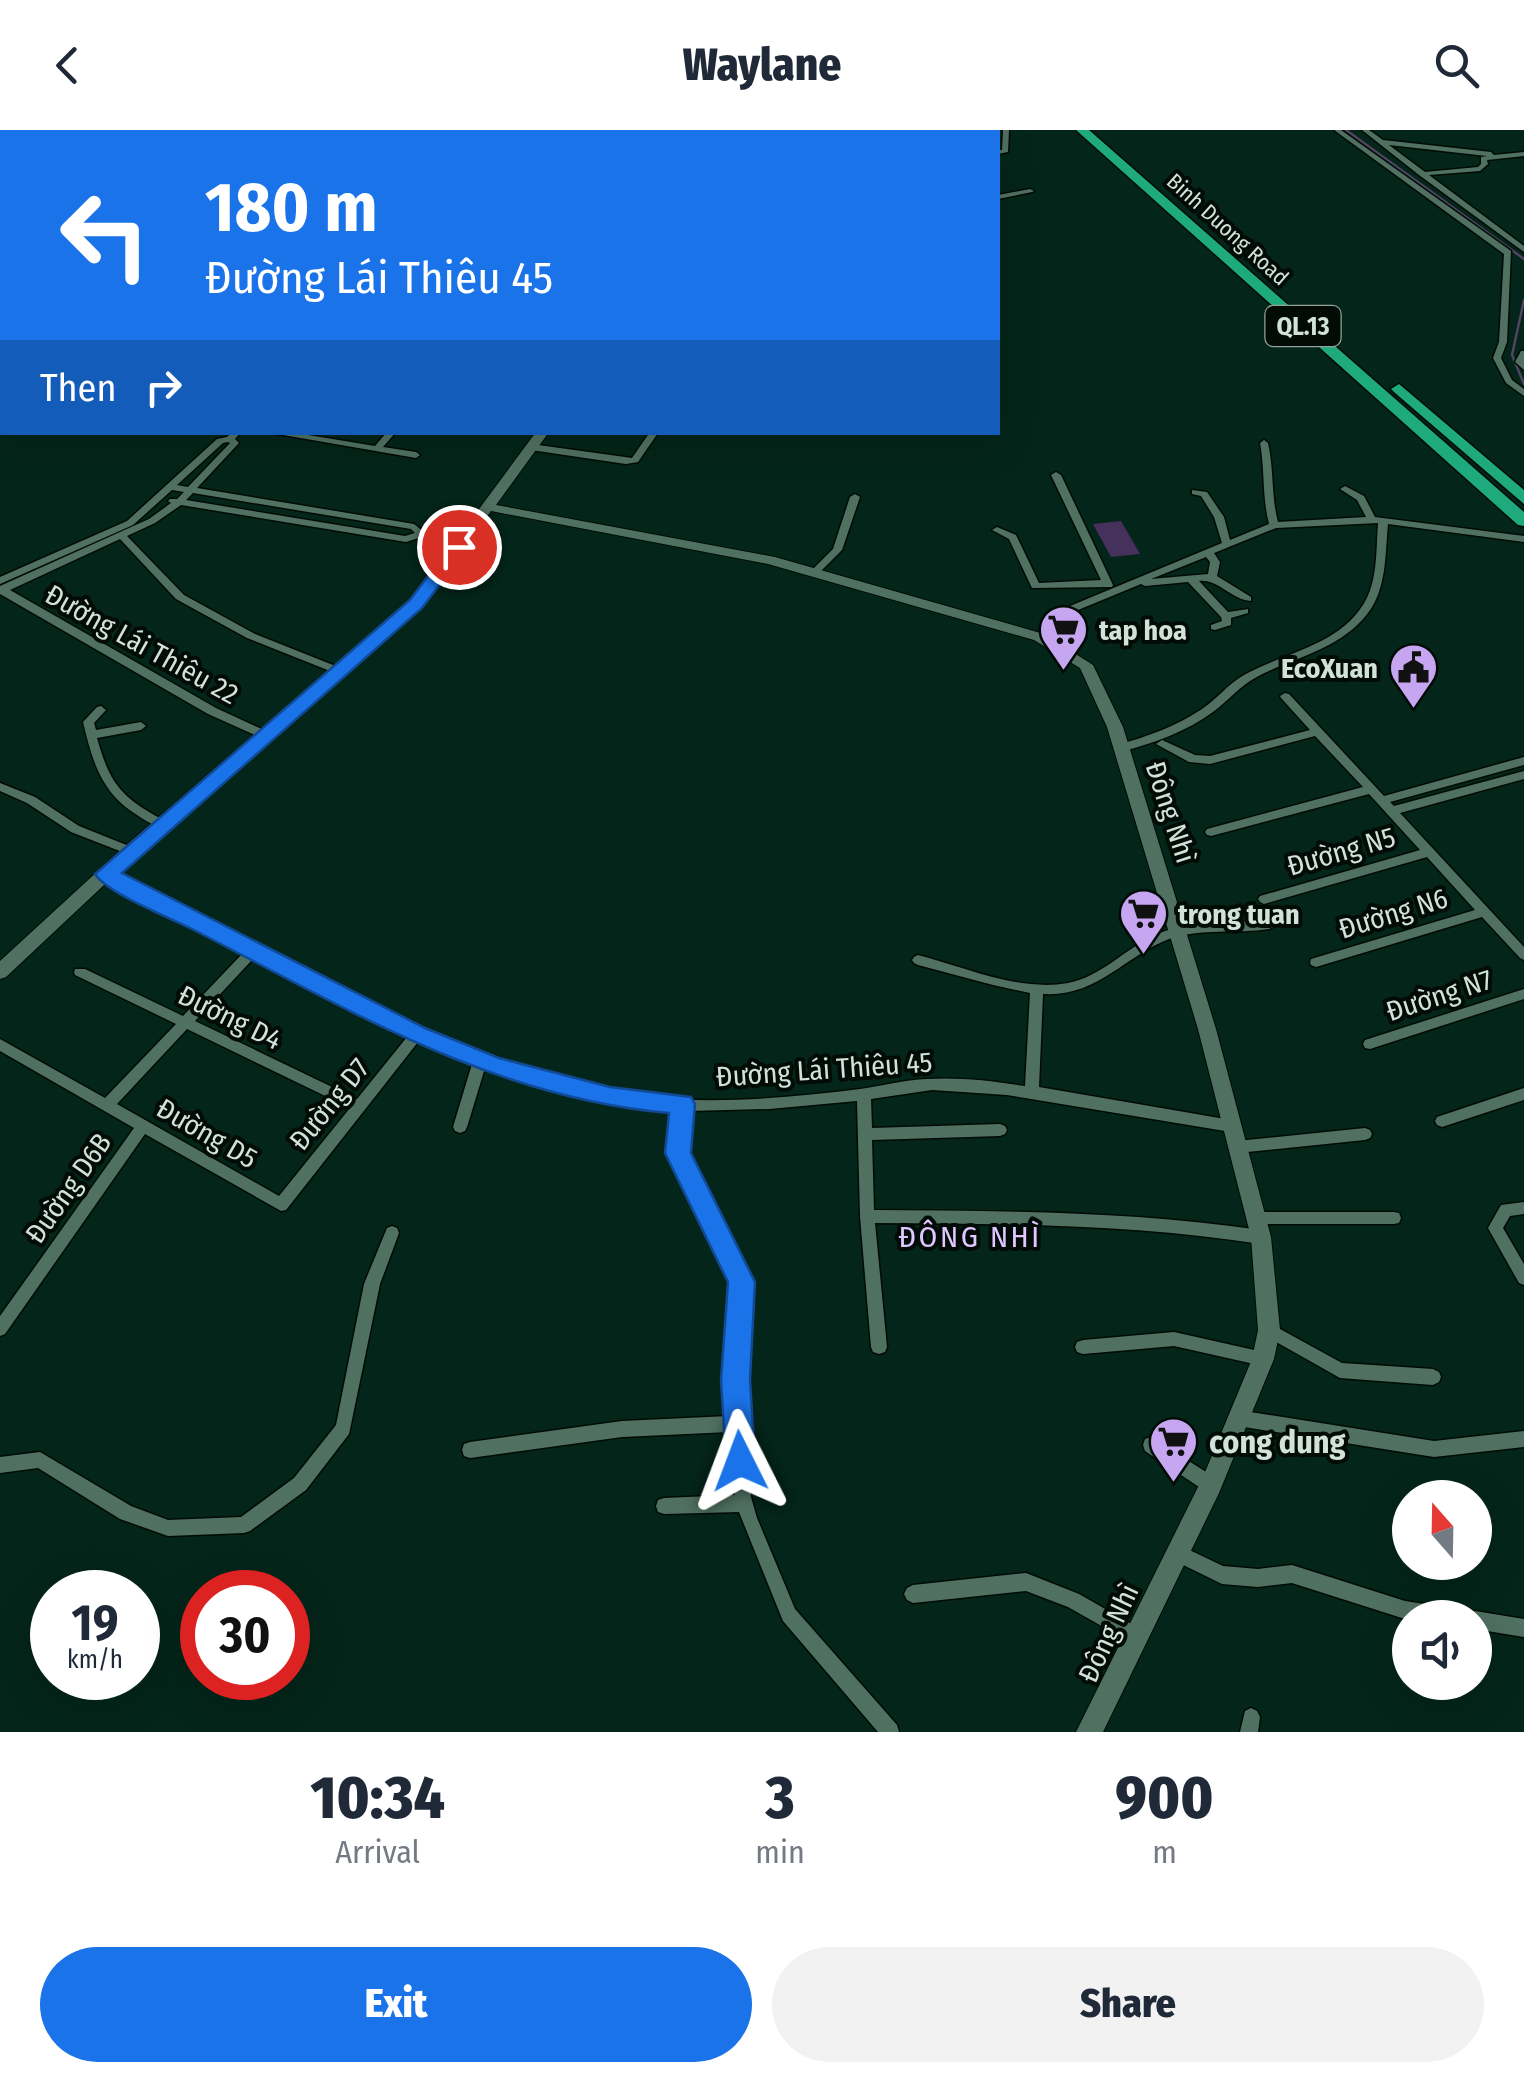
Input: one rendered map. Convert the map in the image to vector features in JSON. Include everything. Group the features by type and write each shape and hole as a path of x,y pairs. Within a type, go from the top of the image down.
{"highway":[{"name":"Binh Duong Road","path":"1082,130 1524,521"},
{"name":"Binh Duong Road","path":"1100,130 1524,499"},
{"path":"1144,185 1162,183"}],"street":[{"path":"1000,152 1006,152 1006,130"},
{"path":"1338,130 1508,253 1503,342 1497,358 1509,381 1524,392"},
{"path":"1365,130 1524,250"},
{"path":"1380,141 1524,154"},
{"path":"1420,174 1480,168 1485,164 1483,158 1491,154"},
{"path":"1417,186 1434,183"},
{"path":"1000,198 1030,191"},
{"path":"1524,353 1519,362 1524,368"},
{"path":"289,435 416,455"},
{"path":"377,449 389,435"},
{"path":"0,972 130,851 416,604 538,436 626,461 635,460 653,435"},
{"path":"0,588 119,533 179,502 235,443 233,436 220,440 161,499 119,533"},
{"path":"1264,443 1272,469 1270,508 1274,525"},
{"path":"1056,474 1110,588"},
{"path":"172,487 414,527 421,534"},
{"path":"1122,748 1152,739 1206,712 1244,680 1322,645 1352,625 1379,581 1378,520 1361,498 1345,489"},
{"path":"1195,492 1204,494 1219,517 1227,545"},
{"path":"815,572 837,550 856,497"},
{"path":"161,499 406,538 421,534 462,542"},
{"path":"250,513 260,501"},
{"name":"Đông Nhì","path":"488,507 631,531 815,572 1039,637 1086,665 1122,748 1178,932 1261,1237 1269,1330 1263,1358 1212,1485 1134,1635 1090,1732"},
{"path":"332,526 342,514"},
{"path":"1137,582 1274,525 1378,520 1524,539"},
{"path":"997,530 1013,538 1036,586 1110,588 1137,582 1212,577 1246,605 1226,616"},
{"path":"119,533 180,597 251,636 339,671"},
{"path":"1208,552 1215,562 1212,577"},
{"path":"1191,579 1226,616 1227,623 1215,627"},
{"name":"Đường Lái Thiêu 22","path":"0,588 212,711 264,735"},
{"path":"1039,637 1074,608 1110,588"},
{"path":"1285,696 1524,955"},
{"path":"102,710 88,719 111,792 161,824"},
{"path":"91,734 141,726"},
{"path":"1162,744 1194,759 1210,760 1319,730"},
{"path":"1388,806 1524,760"},
{"path":"1388,806 1524,775"},
{"path":"0,786 32,800 75,829 130,851"},
{"path":"1211,832 1372,789"},
{"name":"Đường N5","path":"1264,899 1430,852"},
{"name":"Đường Lái Thiêu 45","path":"106,874 417,1034 480,1061 610,1098 682,1104 864,1094 927,1084 1003,1086 1231,1126"},
{"name":"Đường N6","path":"1316,962 1484,912"},
{"path":"918,960 1037,988 1084,984 1150,943 1178,932 1269,924"},
{"path":"107,1105 252,952"},
{"name":"Đường D4","path":"80,972 360,1106"},
{"path":"1032,1092 1037,988"},
{"name":"Đường N7","path":"1370,1044 1524,994"},
{"name":"Đường D7","path":"281,1204 417,1034"},
{"name":"Đường D5","path":"0,1044 281,1204"},
{"path":"460,1127 480,1061"},
{"path":"864,1094 867,1216 879,1346"},
{"path":"1442,1122 1524,1094"},
{"path":"682,1104 678,1153 742,1282 736,1380 744,1503 790,1615 890,1732"},
{"name":"Đường D6B","path":"0,1329 143,1126"},
{"path":"865,1134 1000,1130"},
{"path":"1237,1147 1364,1134"},
{"path":"1524,1208 1506,1210 1495,1228 1524,1278"},
{"path":"867,1216 1050,1218 1215,1228 1261,1237"},
{"path":"1254,1218 1394,1218"},
{"path":"0,1464 40,1460 126,1513 168,1528 244,1525 300,1484 343,1428 372,1284 392,1233"},
{"path":"1269,1330 1340,1370 1433,1377"},
{"path":"1083,1348 1174,1339 1263,1358"},
{"path":"1238,1418 1434,1449 1524,1439"},
{"path":"470,1450 622,1429 738,1424"},
{"path":"1151,1445 1212,1485"},
{"path":"664,1506 744,1503"},
{"path":"1179,1554 1222,1575 1258,1578 1292,1574 1392,1606"},
{"path":"913,1594 1026,1582 1073,1600 1134,1635"},
{"path":"1492,1623 1524,1628"}],"shaded area":[{"path":"1121,521 1140,554 1111,557 1093,524"}],"waterway":[{"path":"1346,130 1524,259"},
{"path":"1524,300 1512,355 1524,384"}],"place":[{"name":"tap hoa","path":"1064,672"},
{"name":"EcoXuan","path":"1413,710"},
{"name":"trong tuan","path":"1143,956"},
{"name":"cong dung","path":"1174,1484"}],"district":[{"name":"ĐÔNG NHÌ","path":"970,1237"}],"route":[{"path":"459,547 416,604 106,874 417,1034 495,1067 610,1098 682,1104 678,1153 742,1282 736,1380 740,1461"}]}
